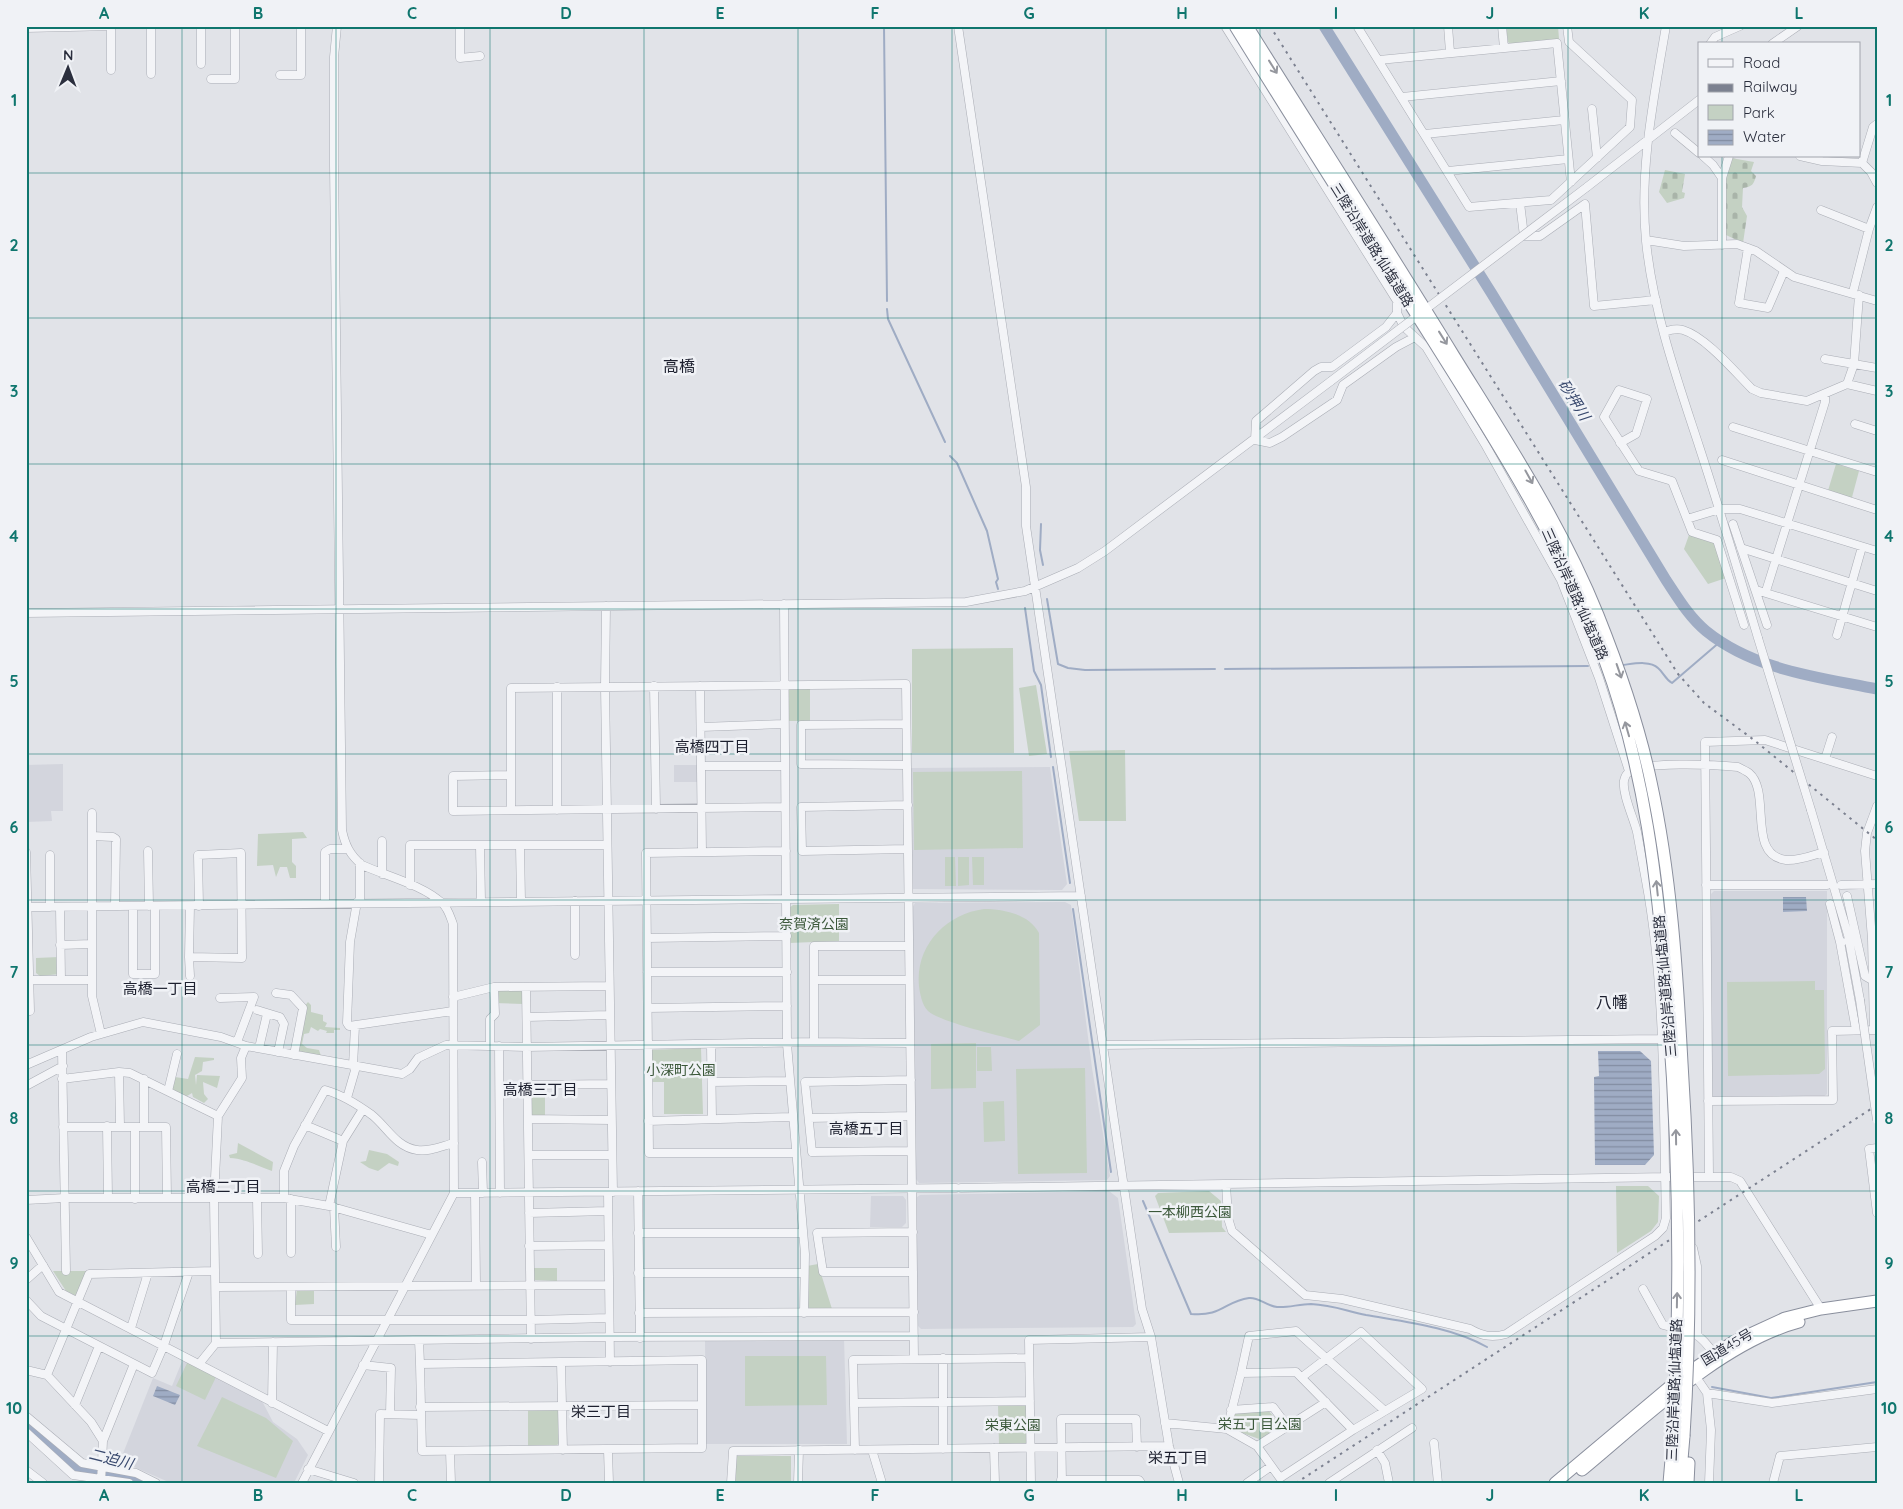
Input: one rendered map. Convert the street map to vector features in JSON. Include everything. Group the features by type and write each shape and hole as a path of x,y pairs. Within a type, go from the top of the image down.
{"highway":[{"name":"三陸沿岸道路;仙塩道路","path":"1235,26 1517,476 1588,617 1618,700 1631,744 1649,826 1661,922 1675,1116 1680,1483"},
{"name":"三陸沿岸道路;仙塩道路","path":"1247,26 1526,472 1580,573 1628,697 1653,791 1672,919 1686,1116 1688,1348 1691,1394 1669,1483"},
{"name":"国道45号","path":"1567,1483 1694,1374 1714,1354 1768,1324 1821,1309 1877,1301"},
{"name":"国道45号","path":"1555,1483 1694,1374 1734,1351 1771,1332 1815,1318 1877,1309"},
{"path":"1664,1483 1680,1437"},
{"path":"1680,1437 1688,1483"}],"street":[{"path":"26,28 111,26 111,70"},
{"path":"151,26 151,74"},
{"path":"201,26 201,64"},
{"path":"212,79 235,79 235,26"},
{"path":"280,75 301,75 301,26"},
{"path":"302,1483 454,1193 453,924 446,908 441,902 412,886 360,864 347,849 342,830 334,67 337,26"},
{"path":"460,26 460,58 480,56"},
{"path":"958,26 1026,487 1026,526 1123,1185 1142,1309 1151,1338 1169,1446 1179,1483"},
{"path":"1225,26 1397,301 1397,313 1404,327 1426,347 1486,446 1561,580 1599,678 1629,771"},
{"path":"1357,26 1469,207 1551,200 1630,127 1632,100 1569,42 1568,26"},
{"path":"1448,26 1450,52"},
{"path":"1502,26 1504,48"},
{"path":"1666,26 1648,142 1645,175 1646,240 1656,300 1664,332 1720,509 1848,935 1860,1000 1877,1120"},
{"path":"1711,42 1715,37 1740,26"},
{"path":"1775,42 1798,26"},
{"path":"1379,60 1557,43 1571,182"},
{"path":"1402,97 1561,82"},
{"path":"26,613 966,602 994,598 1036,587 1078,568 1105,552 1648,142 1698,101"},
{"path":"1592,109 1597,158"},
{"path":"1425,134 1564,120"},
{"path":"1862,163 1873,127 1877,124"},
{"path":"1675,133 1698,152"},
{"path":"1705,158 1722,178"},
{"path":"1722,245 1722,178 1728,158"},
{"path":"1809,158 1822,161 1862,163 1871,172 1877,183"},
{"path":"1448,171 1568,159"},
{"path":"1520,202 1524,236 1540,236 1585,204 1594,306 1656,300"},
{"path":"1847,384 1854,364 1856,294 1869,229 1877,207"},
{"path":"1821,210 1869,229"},
{"path":"1646,240 1684,246 1737,244 1748,248 1794,277 1877,300"},
{"path":"1748,248 1739,304 1768,308 1784,271"},
{"path":"1255,440 1256,421 1314,371 1321,367 1332,367 1386,327 1397,313"},
{"path":"1664,332 1675,329 1689,333 1704,343 1752,389 1762,393 1807,401 1847,384 1877,390"},
{"path":"1255,440 1270,443 1282,437 1337,400 1343,385 1396,347 1416,337"},
{"path":"1825,359 1877,368"},
{"path":"1620,443 1636,434 1647,399 1618,390 1604,417 1620,443 1639,471 1672,481 1692,532 1717,540 1744,625"},
{"path":"1766,591 1800,486 1825,402 1825,394"},
{"path":"1855,424 1877,431"},
{"path":"1733,427 1877,472"},
{"path":"1722,460 1877,510"},
{"path":"1687,519 1720,509 1740,509 1877,551"},
{"path":"1733,524 1767,625"},
{"path":"1837,635 1862,547"},
{"path":"1741,548 1877,591"},
{"path":"1756,590 1766,591 1877,627"},
{"path":"784,604 788,1044 803,1233 804,1313"},
{"path":"606,606 605,687 611,1154 611,1192 608,1212 610,1362"},
{"path":"511,810 511,688 906,684 914,1358"},
{"path":"654,686 656,808"},
{"path":"700,686 702,852"},
{"path":"557,687 557,810"},
{"path":"701,726 784,724"},
{"path":"906,724 801,725 801,764 907,765"},
{"path":"1826,759 1832,737"},
{"path":"1709,1176 1705,742 1765,740 1877,776"},
{"path":"1226,1184 1228,1218 1232,1230 1305,1295 1366,1304 1470,1328 1483,1335 1497,1337 1516,1327 1656,1236 1663,1228 1666,1218 1659,995 1647,888 1624,780 1629,771 1658,765 1705,765 1738,768 1749,773 1758,792 1763,836 1767,847 1775,855 1786,860 1824,852"},
{"path":"701,766 785,766"},
{"path":"510,775 453,776 453,811 785,807"},
{"path":"908,805 801,807 802,851 908,849"},
{"path":"1708,1101 1832,1100 1832,1030 1875,1030 1872,939 1865,851 1867,832 1877,806"},
{"path":"92,813 92,996 101,1034"},
{"path":"92,836 113,837 116,839 115,906"},
{"path":"382,841 382,874"},
{"path":"411,902 410,845 607,845"},
{"path":"480,846 481,902"},
{"path":"520,846 521,901"},
{"path":"325,903 325,852 330,849 347,849"},
{"path":"133,906 134,974 155,974 148,850"},
{"path":"786,851 646,853 649,1152 796,1153"},
{"path":"26,852 30,1011 26,1011"},
{"path":"189,957 242,958 240,853 198,855 199,906"},
{"path":"50,855 50,907"},
{"path":"360,864 359,902 350,942 347,1023 349,1026 355,1026 453,1011"},
{"path":"1841,885 1877,884"},
{"path":"1706,885 1827,885"},
{"path":"27,907 199,906 359,902 1081,896"},
{"path":"1847,896 1865,976 1872,980"},
{"path":"575,901 575,955"},
{"path":"1830,904 1841,942 1856,1030"},
{"path":"190,906 190,976"},
{"path":"60,907 61,980"},
{"path":"648,938 787,936"},
{"path":"1857,940 1872,939"},
{"path":"60,945 92,944"},
{"path":"814,1042 814,946 909,946"},
{"path":"648,972 787,972"},
{"path":"28,980 92,980"},
{"path":"814,980 909,980"},
{"path":"454,997 494,987 609,986"},
{"path":"490,1046 490,1019 495,1014 494,987"},
{"path":"526,987 531,1339"},
{"path":"276,993 291,995 303,1008 294,1055"},
{"path":"220,998 254,996 238,1042"},
{"path":"648,1008 787,1006"},
{"path":"257,1010 280,1017 284,1024 278,1052"},
{"path":"259,1048 267,1014"},
{"path":"527,1017 609,1015"},
{"path":"26,1065 101,1034 143,1022 238,1042 246,1046 402,1074 410,1069 418,1058 446,1045 610,1047 814,1042 910,1043"},
{"path":"347,1098 354,1066 355,1026"},
{"path":"1103,1045 1660,1039"},
{"path":"711,1045 712,1119"},
{"path":"199,1364 216,1343 214,1199 218,1116 242,1078 242,1058 246,1046"},
{"path":"499,1046 500,1193"},
{"path":"62,1051 66,1271"},
{"path":"168,1091 177,1054"},
{"path":"26,1086 63,1066"},
{"path":"62,1079 119,1072 144,1079 218,1116"},
{"path":"119,1072 120,1126"},
{"path":"144,1079 144,1127"},
{"path":"910,1080 805,1082 812,1152 911,1151"},
{"path":"712,1082 790,1081"},
{"path":"528,1084 610,1084"},
{"path":"291,1252 288,1199 284,1171 294,1146 325,1090 347,1098 373,1116 405,1147 418,1151 430,1150 454,1143"},
{"path":"336,1247 332,1207 343,1140 363,1109"},
{"path":"808,1118 911,1116"},
{"path":"648,1120 793,1117"},
{"path":"528,1119 610,1120"},
{"path":"305,1125 343,1140"},
{"path":"107,1126 108,1198"},
{"path":"63,1127 166,1127 167,1198"},
{"path":"135,1127 136,1198"},
{"path":"1873,1148 1877,1213"},
{"path":"529,1155 611,1154"},
{"path":"476,1285 482,1162"},
{"path":"454,1193 912,1189 1731,1176 1740,1181 1821,1309"},
{"path":"638,1191 640,1338"},
{"path":"26,1200 65,1198 288,1199 332,1207 432,1235"},
{"path":"257,1198 258,1254"},
{"path":"529,1213 608,1212"},
{"path":"913,1232 818,1233 823,1272 914,1272"},
{"path":"638,1233 803,1233"},
{"path":"26,1237 59,1292 328,1431"},
{"path":"529,1246 608,1245"},
{"path":"1693,1248 1697,1266 1697,1334"},
{"path":"26,1280 43,1265"},
{"path":"47,1376 89,1274 215,1271"},
{"path":"26,1300 41,1316 152,1373 164,1345 189,1272"},
{"path":"131,1328 148,1273"},
{"path":"638,1273 804,1273"},
{"path":"216,1287 609,1285"},
{"path":"292,1286 291,1320 531,1320 610,1318"},
{"path":"1643,1288 1663,1325 1697,1334 1714,1354"},
{"path":"639,1313 914,1312"},
{"path":"1227,1430 1249,1336 1296,1331 1385,1411"},
{"path":"1165,1423 1227,1430 1257,1446 1270,1467 1280,1478 1353,1430 1422,1389 1361,1332 1302,1378"},
{"path":"216,1343 611,1337 914,1336"},
{"path":"1031,1483 1029,1340 1151,1338"},
{"path":"419,1340 422,1451 702,1448 702,1360 420,1364"},
{"path":"272,1403 273,1342"},
{"path":"74,1405 99,1346"},
{"path":"943,1358 943,1448"},
{"path":"855,1450 853,1360 1029,1358"},
{"path":"560,1362 563,1450"},
{"path":"102,1480 103,1441 134,1364"},
{"path":"363,1365 391,1368 390,1414"},
{"path":"26,1370 47,1376 91,1422 103,1441"},
{"path":"1241,1373 1296,1372 1353,1430"},
{"path":"1694,1374 1707,1393 1711,1430 1709,1483"},
{"path":"1707,1393 1772,1404 1877,1389"},
{"path":"854,1404 1030,1401"},
{"path":"1257,1446 1326,1402"},
{"path":"379,1483 380,1414 562,1406 702,1405"},
{"path":"1231,1410 1273,1407 1288,1427"},
{"path":"26,1416 82,1463 136,1473 156,1483"},
{"path":"1137,1446 1136,1419 1061,1419 1061,1481 1139,1480 1140,1483"},
{"path":"1329,1483 1412,1428"},
{"path":"26,1432 74,1475 129,1483"},
{"path":"1434,1443 1438,1483"},
{"path":"731,1483 732,1451 1169,1446"},
{"path":"1773,1483 1780,1456 1877,1447"},
{"path":"994,1448 995,1483"},
{"path":"608,1450 609,1483"},
{"path":"798,1483 799,1450"},
{"path":"872,1450 882,1483"},
{"path":"1377,1450 1385,1463 1389,1483"},
{"path":"450,1451 451,1483"},
{"path":"1247,1483 1270,1467"},
{"path":"308,1469 354,1483"},
{"path":"26,1470 43,1483"}],"shaded area":[{"path":"63,764 63,811 51,811 52,821 26,822 26,765"},
{"path":"674,765 698,765 698,782 674,782"},
{"path":"1050,767 1067,884 1062,890 913,889 911,768"},
{"path":"1714,891 1827,891 1827,1094 1823,1097 1711,1097 1710,895"},
{"path":"1065,902 1071,905 1092,1068 1110,1176 1107,1180 919,1183 916,1179 912,908 915,903"},
{"path":"1109,1191 1118,1198 1136,1324 1133,1327 921,1329 917,1325 917,1197 920,1195"},
{"path":"871,1196 903,1196 906,1200 906,1223 902,1227 870,1227"},
{"path":"844,1338 847,1444 706,1444 705,1341"},
{"path":"183,1359 262,1401 273,1422 297,1439 308,1455 294,1483 171,1483 120,1461 153,1378 172,1386"}],"green space":[{"path":"1506,26 1558,26 1559,39 1510,44 1508,42"},
{"path":"1731,158 1754,162 1751,171 1756,176 1752,185 1743,188 1742,207 1747,216 1743,243 1726,235 1723,178"},
{"path":"1665,170 1685,174 1682,192 1685,193 1684,198 1667,203 1659,192"},
{"path":"1836,464 1859,471 1851,501 1827,494"},
{"path":"1689,535 1715,543 1726,578 1708,584 1684,549"},
{"path":"1013,648 1014,753 912,753 912,649"},
{"path":"1036,685 1047,754 1029,756 1019,688"},
{"path":"791,688 810,688 810,721 787,721 787,691"},
{"path":"1125,750 1126,821 1079,821 1069,751"},
{"path":"1022,771 1023,848 914,850 913,772"},
{"path":"303,832 307,838 292,839 292,862 296,866 296,878 290,878 287,867 280,867 276,877 273,865 257,866 258,834"},
{"path":"945,857 955,857 956,886 945,886"},
{"path":"958,857 969,857 969,885 958,886"},
{"path":"972,857 984,857 984,885 973,885"},
{"name":"奈賀済公園","path":"839,904 839,941 789,943 789,908 793,905"},
{"path":"984,909 999,910 1022,917 1029,921 1039,933 1040,1025 1019,1041 945,1020 926,1009 921,996 919,971 928,945 946,925 970,912"},
{"path":"59,957 60,974 40,976 36,973 36,958"},
{"path":"1815,981 1815,990 1824,990 1825,1069 1819,1074 1728,1076 1727,982"},
{"path":"494,987 518,987 523,993 523,1004 494,1003"},
{"path":"308,1002 311,1005 311,1012 323,1015 323,1021 327,1023 325,1027 340,1028 340,1030 334,1030 334,1033 326,1033 327,1031 320,1029 318,1031 311,1027 309,1033 304,1034 302,1044 307,1048 319,1050 321,1056 319,1058 295,1054 304,1007"},
{"path":"976,1043 976,1088 931,1089 931,1044"},
{"path":"977,1047 991,1047 992,1071 977,1071"},
{"name":"小深町公園","path":"701,1048 703,1114 664,1114 664,1082 649,1082 649,1050"},
{"path":"195,1057 214,1058 214,1060 203,1062 202,1071 195,1075 196,1085 197,1075 220,1076 217,1088 203,1082 204,1094 208,1099 204,1103 193,1097 192,1093 187,1096 168,1091 175,1077 188,1079"},
{"path":"1085,1068 1087,1173 1018,1174 1016,1069"},
{"path":"529,1084 545,1084 545,1116 528,1115"},
{"path":"1004,1101 1005,1141 984,1142 983,1102"},
{"path":"238,1143 273,1162 272,1171 246,1161 230,1158 229,1155 237,1153"},
{"path":"369,1150 387,1154 399,1162 398,1166 389,1163 378,1171 369,1168 360,1162 366,1161"},
{"path":"1616,1186 1648,1186 1659,1196 1658,1222 1651,1231 1617,1253"},
{"name":"一本柳西公園","path":"1209,1191 1221,1201 1222,1227 1226,1232 1169,1233 1155,1196 1158,1193"},
{"path":"818,1264 832,1309 810,1309 807,1305 807,1266"},
{"path":"533,1268 557,1268 557,1281 534,1280"},
{"path":"53,1271 89,1271 78,1297 66,1291"},
{"path":"314,1288 314,1304 295,1305 297,1289"},
{"path":"745,1356 826,1356 827,1405 745,1406"},
{"path":"188,1361 217,1375 205,1400 176,1386"},
{"path":"222,1397 266,1418 293,1441 276,1478 197,1446"},
{"name":"栄東公園","path":"998,1405 1027,1406 1028,1444 999,1444"},
{"path":"557,1408 560,1412 561,1442 557,1445 528,1446 528,1409"},
{"name":"栄五丁目公園","path":"1268,1410 1279,1423 1279,1428 1262,1440 1234,1430 1234,1413"},
{"path":"736,1456 791,1456 791,1483 735,1483"}],"water":[{"path":"1783,897 1806,897 1807,911 1783,912"},
{"path":"1598,1051 1640,1051 1651,1061 1654,1155 1645,1165 1595,1165 1594,1077 1599,1076"},
{"path":"157,1386 180,1395 175,1405 153,1396"}],"waterway":[{"path":"884,26 887,301"},
{"name":"砂押川","path":"1324,26 1492,294 1666,580 1689,613 1706,631 1745,655 1810,676 1877,689"},
{"path":"887,309 888,319 945,442"},
{"path":"950,456 957,463 987,531 998,579 996,582 998,589"},
{"path":"1041,524 1040,550 1043,565"},
{"path":"1047,599 1058,664 1068,668 1085,670 1215,669"},
{"path":"1025,608 1034,671 1041,685 1051,757"},
{"path":"1622,665 1650,664 1658,668 1672,683 1721,641"},
{"path":"1225,669 1588,666"},
{"path":"1053,767 1070,883"},
{"path":"1073,909 1111,1172"},
{"path":"1143,1201 1191,1314 1210,1313 1234,1302 1249,1298 1277,1307 1307,1304 1319,1305 1443,1330 1487,1347"},
{"path":"1712,1387 1771,1398 1877,1382"},
{"name":"二迫川","path":"26,1421 82,1470 138,1479 145,1483"}],"railway":[{"path":"1270,26 1678,674 1704,703 1754,740 1877,840"},
{"path":"1296,1483 1877,1105"}],"district":[{"name":"高橋","path":"679,366"},
{"name":"高橋四丁目","path":"712,747"},
{"name":"高橋一丁目","path":"160,989"},
{"name":"八幡","path":"1612,1002"},
{"name":"高橋三丁目","path":"540,1090"},
{"name":"高橋五丁目","path":"866,1129"},
{"name":"高橋二丁目","path":"223,1187"},
{"name":"栄三丁目","path":"601,1412"},
{"name":"栄五丁目","path":"1178,1458"}]}
